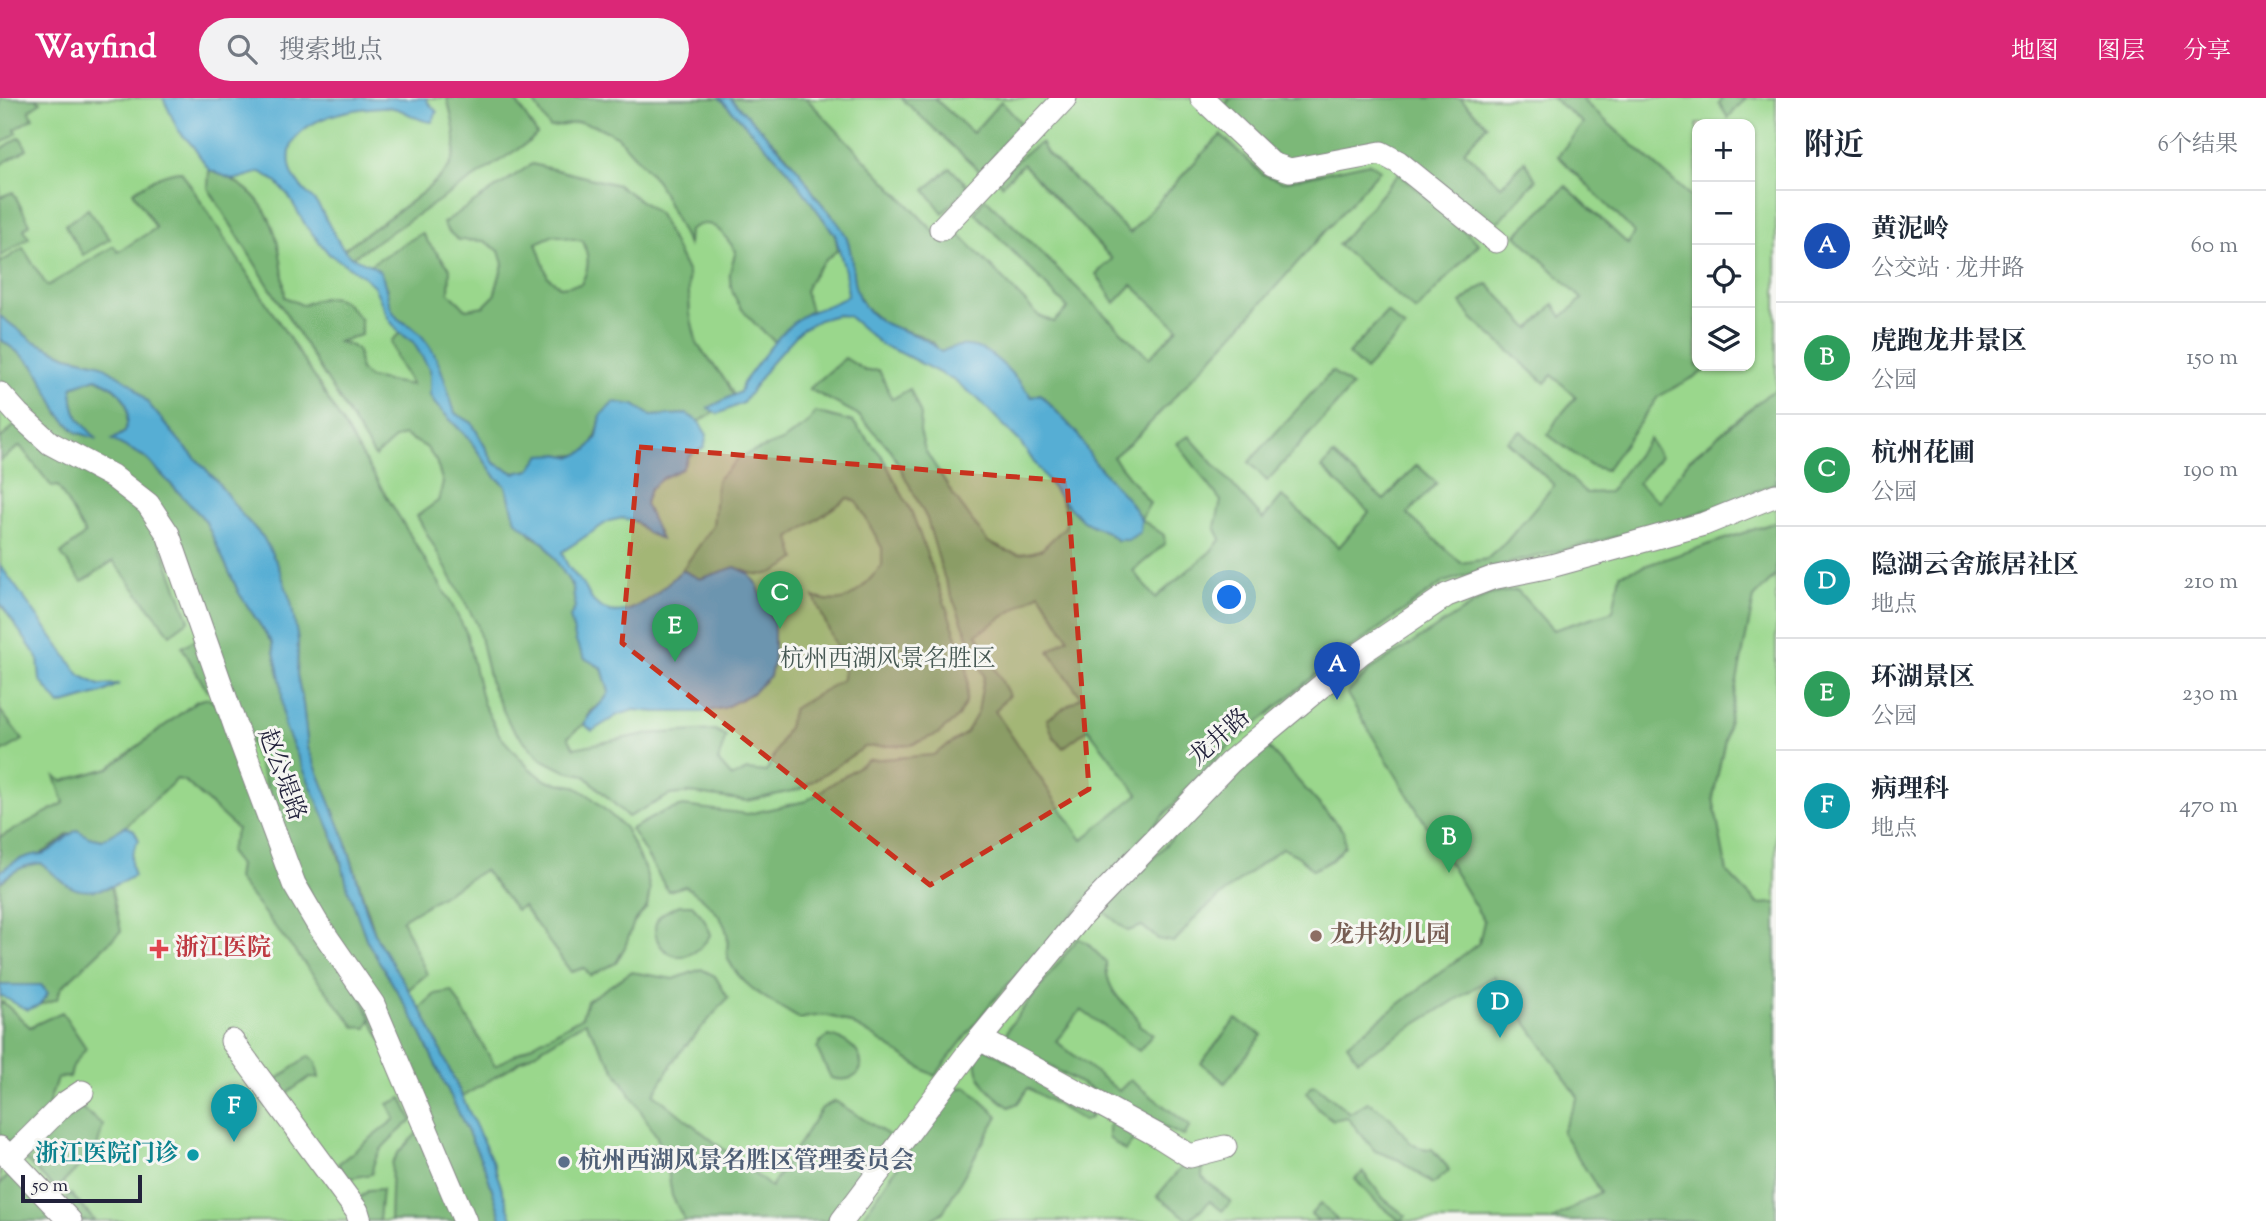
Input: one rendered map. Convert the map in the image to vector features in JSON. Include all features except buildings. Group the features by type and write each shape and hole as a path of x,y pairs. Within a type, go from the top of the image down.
{"street":[{"path":"941,229 1065,98"},
{"path":"1202,98 1272,164 1290,170 1381,153 1398,162 1496,241"},
{"name":"赵公堤路","path":"0,394 50,443 112,476 148,504 168,534 294,884 317,923 373,1004 465,1221"},
{"name":"龙井路","path":"842,1221 980,1039 1083,914 1230,762 1361,653 1447,595 1492,578 1551,566 1704,524 1776,495"},
{"path":"980,1039 1157,1135 1190,1156 1225,1147"},
{"path":"232,1041 357,1211 360,1221"},
{"path":"70,1221 5,1153 82,1092"}],"highlighted area":[{"path":"639,447 1067,481 1089,789 930,885 622,643"}],"green space":[{"name":"杭州西湖风景名胜区","path":"0,98 1776,98 1776,1221 0,1221"},
{"path":"0,98 36,98 41,102 29,110 33,118 15,129 17,133 0,144"},
{"path":"447,98 514,98 537,134 353,257 348,255 344,249 419,196 451,163 455,138"},
{"path":"531,98 720,98 788,170 835,235 838,250 818,268 805,291 811,311 775,342 744,312 733,294 730,273 736,251 721,232 711,225 697,226 689,230 688,245 657,181 617,136 596,126 579,122 550,128"},
{"path":"730,98 806,98 944,242 956,231 1039,316 1054,322 1068,308 975,213 985,198 1149,358 1178,328 1132,285 1115,303 1096,274 1112,259 1023,164 1002,185 997,179 1025,153 1041,143 1047,153 1130,233 1221,135 1262,174 1283,182 1369,163 1380,170 1239,328 1138,436 1113,457 1150,503 1141,519 1164,535 1165,544 1133,571 1155,598 1210,552 1221,539 1215,527 1221,501 1177,443 1189,436 1263,519 1282,496 1339,547 1369,512 1322,468 1333,455 1384,500 1417,465 1437,483 1407,514 1461,563 1487,559 1506,542 1554,485 1507,441 1521,431 1586,493 1609,492 1649,439 1660,457 1638,483 1659,502 1689,460 1776,390 1776,483 1679,521 1444,582 1322,669 1219,755 992,1002 935,1076 854,1025 825,1015 800,1019 742,980 729,961 727,934 717,913 685,886 668,891 631,829 663,812 683,806 748,814 806,801 868,760 933,755 966,733 978,712 984,676 944,577 927,519 891,450 857,414 809,389 845,358 866,371 879,370 892,399 910,389 921,415 920,431 925,450 988,542 1007,551 1019,554 1042,549 1065,527 1068,515 1060,498 1083,521 1107,532 1116,540 1113,484 1093,460 1076,432 1040,394 1032,398 941,353 932,342 919,335 884,324 866,308 854,289 851,262 833,216 786,155","holes":["1040,593 1068,638 1049,651 1081,697 1047,719 1053,736 1063,748 1088,729 1138,794 1082,840 995,711 1009,695 977,634"]},
{"path":"901,98 934,98 973,133 1001,101 1021,123 981,172"},
{"path":"1231,98 1460,98 1487,125 1464,151 1501,186 1525,161 1536,180 1501,219 1490,226 1411,156 1380,142 1305,160 1282,162 1224,106"},
{"path":"1552,98 1580,98 1692,198 1692,371 1704,371 1658,397 1606,470 1591,466 1548,435 1557,419 1576,397 1552,375 1545,383 1473,319 1461,303 1488,284 1530,329 1554,304 1562,317 1582,299 1516,235 1566,186 1628,244 1634,232 1558,156 1583,123"},
{"path":"1723,98 1746,98 1728,118 1719,103"},
{"path":"20,137 27,149 0,165 0,150"},
{"path":"532,164 618,185 659,214 688,273 690,314 697,344 727,382 735,398 699,422 687,414 651,416 634,405 601,415 594,442 590,448 577,455 557,454 530,470 514,473 494,463 472,423 455,413 439,366 428,345 411,326 397,319 388,303 387,288 369,265 422,233 450,268 449,293 466,309 484,306 494,296 503,264 499,251 484,241 458,240 443,223","holes":["554,235 583,241 588,263 584,278 581,284 561,287 548,277 536,243"]},
{"path":"950,168 968,186 943,213 925,190"},
{"path":"209,170 231,179 249,191 260,203 279,247 285,297 302,305 321,298 335,298 347,305 361,320 361,335 338,342 358,351 360,370 369,378 412,385 398,362 391,341 400,333 413,341 424,356 430,371 430,395 435,404 469,439 496,477 506,486 511,503 532,536 545,544 573,587 575,608 594,664 602,668 609,692 605,701 590,711 584,724 568,737 574,748 646,734 715,730 726,736 718,761 732,777 747,770 766,772 788,727 793,709 843,679 844,664 814,597 836,601 845,599 860,590 882,566 882,548 857,502 848,498 790,538 796,559 774,572 760,575 735,567 700,579 682,570 713,526 717,480 741,456 782,441 808,423 815,412 853,422 882,456 912,513 967,665 966,702 957,718 938,734 911,745 865,747 801,789 747,801 690,793 670,795 628,817 584,775 565,771 541,759 511,727 491,685 477,624 417,516 438,501 443,483 436,461 426,447 404,435 396,438 375,457 208,188"},
{"path":"181,171 317,381 450,601 466,632 483,703 500,736 529,768 547,781 574,786 590,796 625,828 646,872 650,890 647,907 634,922 616,963 590,976 584,968 571,972 523,906 516,910 484,870 402,920 427,974 408,990 377,939 346,842 308,748 297,675 298,640 263,537 215,479 98,363 67,356 33,341 0,316 0,263 23,248 47,286 114,246 118,252 156,228 133,192 162,175"},
{"path":"1399,173 1479,244 1416,311 1338,245"},
{"path":"13,192 30,224 24,229 29,238 0,257 0,197"},
{"path":"88,209 110,239 83,255 65,225"},
{"path":"1387,312 1405,328 1365,370 1348,354"},
{"path":"0,339 36,368 60,415 76,432 95,438 77,415 72,387 96,378 113,387 124,399 128,413 125,432 113,440 145,457 205,520 239,593 272,643 281,683 367,941 415,1021 486,1170 502,1221 474,1221 303,886 174,530 24,409 0,382"},
{"path":"1332,371 1352,387 1267,481 1249,462"},
{"path":"15,425 133,503 153,524 189,620 170,634 113,561 82,582 61,554 85,534 58,486 52,487 20,446 0,461 0,439"},
{"path":"1776,522 1776,575 1754,598 1713,798 1727,872 1758,904 1776,903 1776,1221 1551,1221 1600,1192 1562,1132 1578,1097 1494,976 1358,1060 1347,1044 1479,943 1484,921 1347,694 1370,670 1488,595 1517,590 1553,630 1613,611 1620,574"},
{"path":"196,639 213,685 207,691 182,647"},
{"path":"208,698 217,705 371,1018 367,1028 355,1027 237,879 239,865 229,852 237,829 185,781 177,779 126,826 102,840 68,834 44,852 0,872 0,837 64,803 55,776 63,781 109,768 197,701"},
{"path":"0,710 23,740 0,753"},
{"path":"1268,747 1344,832 1345,846 1332,860 1313,870 1298,856 1282,848 1199,914 1173,942 1158,939 1142,926 1128,931 1104,912 1193,815"},
{"path":"41,863 52,872 105,888 111,886 121,931 61,988 57,999 39,1005 48,993 41,985 0,985 0,883 19,869"},
{"path":"680,905 692,905 703,917 711,934 699,948 687,955 676,956 667,952 660,944 655,925 662,914"},
{"path":"1078,938 1106,962 1107,975 1114,992 1135,1014 1139,1025 1153,1034 1139,1051 1081,1010 1056,1041 1119,1091 1130,1080 1190,1126 1184,1136 1154,1123 1044,1063 1006,1035 1009,1027"},
{"path":"701,969 715,976 728,998 676,1057 654,1094 771,1187 822,1108 835,1101 890,1136 827,1221 685,1221 672,1196 668,1170 657,1137 585,1022 462,1097 420,1008 435,994 452,991 495,1066 582,1017 587,1001 631,972 674,979"},
{"path":"3,1002 30,1027 62,1012 86,1048 73,1066 70,1077 57,1078 48,1110 10,1143 0,1136 0,1005"},
{"path":"1236,1019 1262,1035 1225,1083 1201,1063"},
{"path":"829,1036 843,1040 859,1055 860,1071 854,1077 831,1078 817,1049 820,1042"},
{"path":"984,1047 1092,1110 1091,1117 1084,1121 1028,1088 1018,1103 1009,1107 989,1090 980,1077 976,1061 977,1051"},
{"path":"309,1056 316,1062 319,1078 310,1077 286,1094 276,1080"},
{"path":"1315,1085 1350,1113 1368,1102 1393,1120 1414,1145 1432,1149 1450,1170 1433,1184 1399,1160 1375,1151 1347,1117 1333,1120 1318,1109 1307,1092"},
{"path":"967,1087 998,1116 943,1212 929,1221 860,1221 951,1089"},
{"path":"402,1098 412,1120 381,1150 373,1165 372,1174 346,1179 338,1164 395,1119 388,1104"},
{"path":"79,1106 103,1125 97,1148 56,1190 23,1157"},
{"path":"1114,1122 1138,1133 1125,1151 1109,1138 1109,1125"},
{"path":"421,1129 458,1221 390,1221 392,1163"},
{"path":"1186,1162 1203,1165 1202,1177 1231,1202 1222,1211 1210,1201 1189,1220 1157,1196"},
{"path":"12,1172 56,1221 0,1221 0,1184"},
{"path":"1363,1172 1384,1199 1406,1216 1400,1221 1374,1200 1355,1179"},
{"path":"382,1189 379,1221 367,1221 356,1201 369,1190"},
{"path":"71,1194 95,1221 79,1221 63,1202"},
{"path":"1321,1203 1338,1221 1318,1221 1311,1214"}],"water":[{"path":"163,98 427,98 437,112 432,122 397,109 382,107 332,115 316,122 293,142 290,157 295,179 320,208 344,250 351,257 373,266 380,272 393,311 428,344 441,368 455,413 472,423 494,463 514,473 530,470 541,455 573,457 587,450 597,437 601,415 614,402 634,405 651,416 687,414 699,422 707,435 704,447 689,456 682,469 663,478 650,489 645,504 661,539 647,533 636,522 623,518 609,521 562,552 568,566 594,602 605,610 617,612 641,604 682,570 700,579 735,567 748,573 758,586 764,605 774,622 774,660 770,676 751,694 724,708 702,712 634,710 618,715 592,731 584,724 609,692 602,668 584,658 576,642 570,617 575,608 573,587 545,544 516,521 506,486 496,477 469,439 435,404 430,395 430,370 413,342 400,333 389,320 374,286 329,254 276,182 261,172 234,180 209,170 178,130"},
{"path":"720,98 730,98 775,143 840,226 849,245 856,290 873,316 892,327 922,338 941,352 969,346 981,349 1003,365 1032,397 1040,394 1076,432 1093,460 1129,501 1141,519 1140,532 1128,540 1117,540 1107,532 1083,521 1060,498 1019,441 978,399 955,381 883,346 848,316 837,315 819,320 801,330 771,363 743,403 718,414 708,408 740,392 743,383 769,349 798,319 848,295 845,271 835,235 788,170"},
{"path":"0,316 33,341 67,356 98,363 132,384 263,537 278,565 291,602 298,640 297,675 308,748 346,842 366,910 377,939 424,1015 493,1163 513,1221 502,1221 486,1170 415,1021 367,941 348,889 338,848 284,725 281,683 272,643 239,593 205,520 145,457 112,440 125,432 128,413 124,399 113,387 96,378 72,387 73,404 78,416 97,439 76,432 60,415 36,368 0,339"},
{"path":"0,565 80,675 99,685 119,684 102,693 60,705 40,680 38,658 0,603"},
{"path":"126,826 134,830 139,840 131,858 134,876 118,884 92,891 74,888 41,863 19,869 0,882 0,872 6,867 25,857 50,851 77,830 102,840"},
{"path":"0,985 41,985 48,993 39,1005 27,1010 0,995"}],"place":[{"name":"杭州花圃","path":"780,629"},
{"name":"环湖景区","path":"675,662"},
{"name":"黄泥岭","path":"1337,700"},
{"name":"虎跑龙井景区","path":"1449,873"},
{"name":"龙井幼儿园","path":"1316,936"},
{"name":"浙江医院","path":"159,949"},
{"name":"隐湖云舍旅居社区","path":"1500,1038"},
{"name":"病理科","path":"234,1142"},
{"name":"浙江医院门诊","path":"193,1155"},
{"name":"杭州西湖风景名胜区管理委员会","path":"564,1162"}]}
